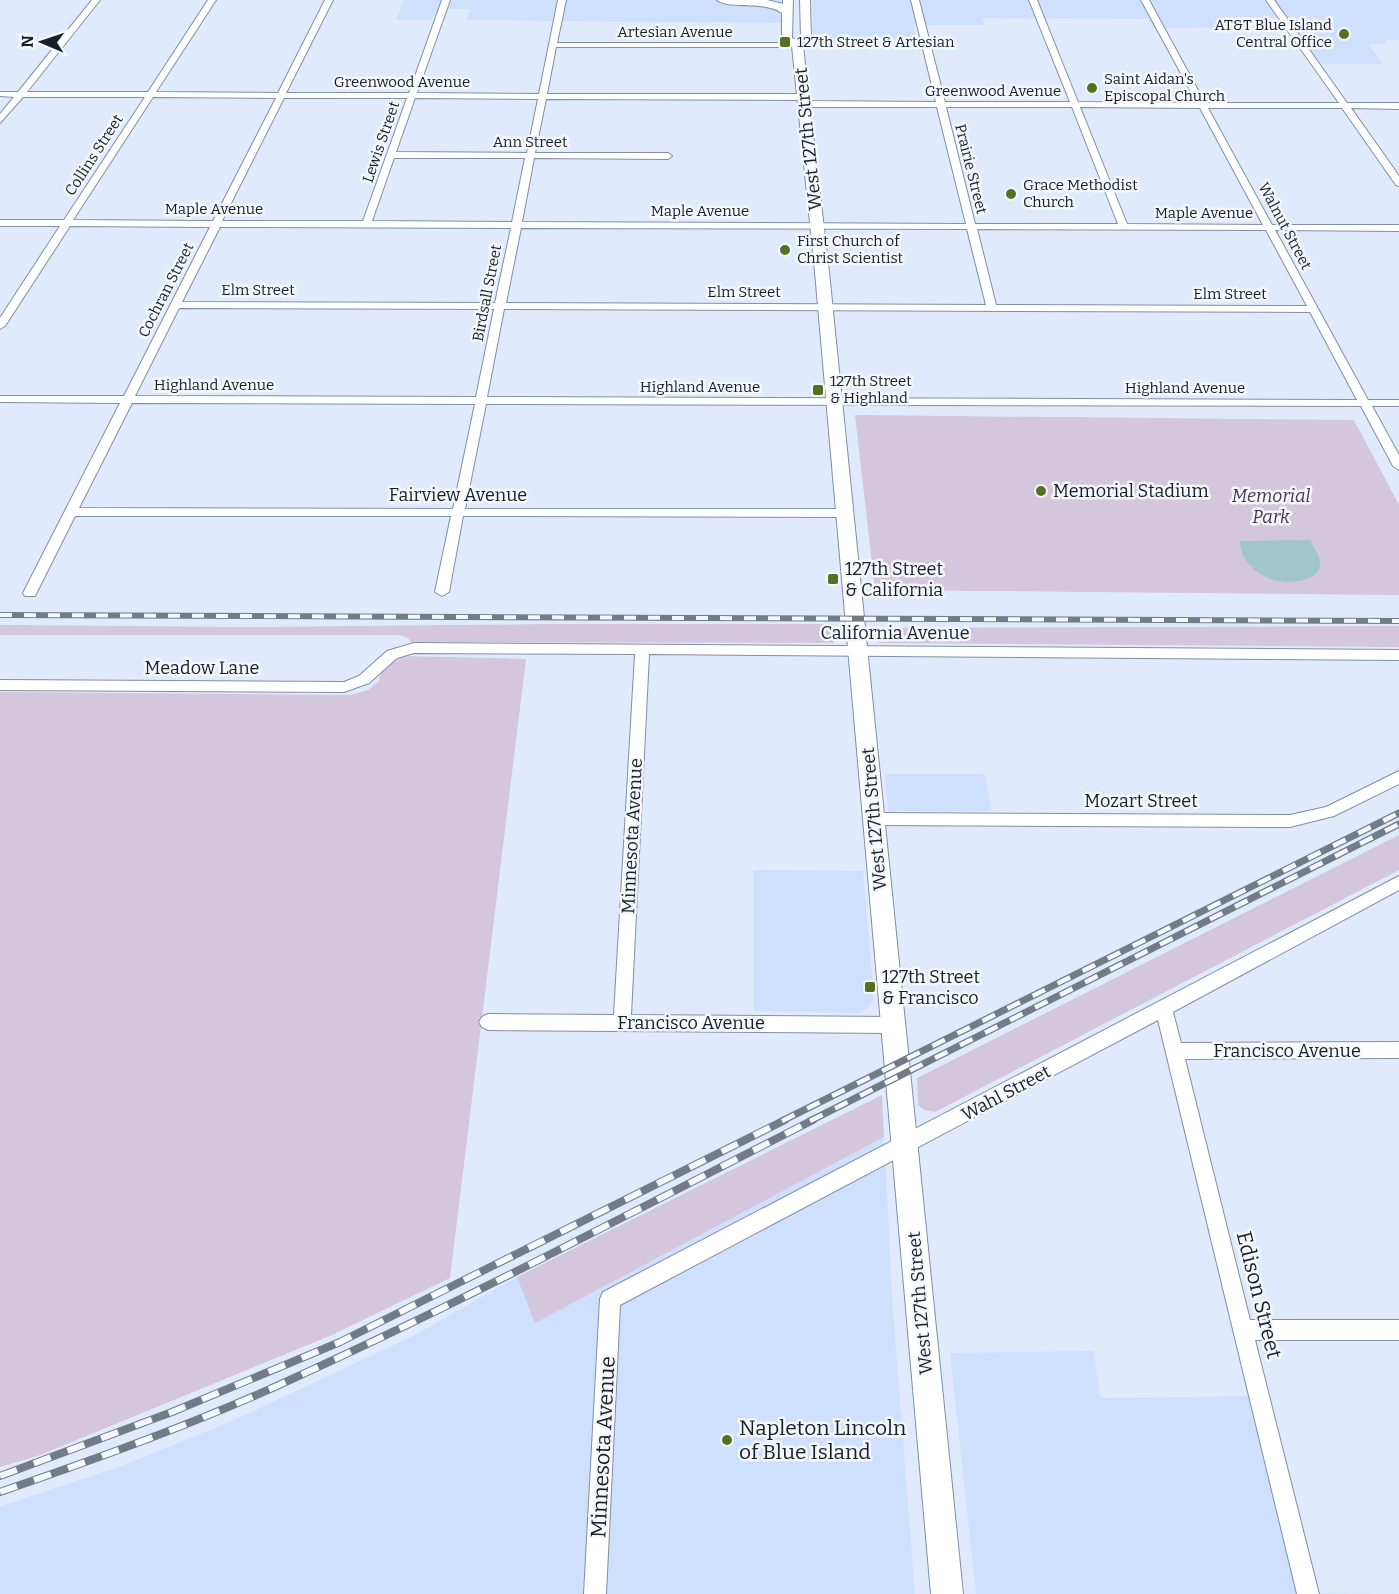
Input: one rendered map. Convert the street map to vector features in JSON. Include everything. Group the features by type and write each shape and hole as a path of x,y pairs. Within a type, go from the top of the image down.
{"main road":[{"path":"722,0 774,1 788,5"},
{"name":"West 127th Street","path":"797,45 806,38 805,0"},
{"name":"West 127th Street","path":"788,5 787,39 797,45"},
{"name":"West 127th Street","path":"797,45 835,403 947,1594"}],"street":[{"path":"0,120 96,0"},
{"name":"Collins Street","path":"0,326 212,0"},
{"name":"Cochran Street","path":"30,593 329,0"},
{"name":"Lewis Street","path":"366,225 446,0"},
{"name":"Birdsall Street","path":"442,592 562,0"},
{"name":"Prairie Street","path":"915,0 992,309"},
{"path":"1033,0 1124,228"},
{"name":"Walnut Street","path":"1146,0 1399,466"},
{"path":"1270,0 1399,183"},
{"name":"Artesian Avenue","path":"553,45 797,45"},
{"name":"Greenwood Avenue","path":"0,94 543,96 941,104 1399,106"},
{"name":"Ann Street","path":"391,155 669,156"},
{"name":"Maple Avenue","path":"0,223 1399,228"},
{"name":"Elm Street","path":"176,305 1313,309"},
{"name":"Highland Avenue","path":"0,399 1399,403"},
{"name":"Fairview Avenue","path":"71,512 845,513"},
{"name":"California Avenue","path":"391,654 414,648 1399,655"},
{"name":"Minnesota Avenue","path":"622,1022 642,650"},
{"name":"Meadow Lane","path":"0,685 344,687 366,679 391,654"},
{"name":"Mozart Street","path":"874,819 1290,821 1329,812 1399,777"},
{"name":"Wahl Street","path":"610,1299 905,1146 1399,882"},
{"name":"Edison Street","path":"1163,1007 1308,1594"},
{"name":"Francisco Avenue","path":"488,1022 893,1025"},
{"name":"Francisco Avenue","path":"1174,1051 1399,1050"},
{"name":"Minnesota Avenue","path":"595,1594 610,1299"},
{"path":"1243,1330 1399,1330"}],"shaded area":[{"path":"404,0 782,0 784,23 466,20 470,9 438,9 431,20 396,20"},
{"path":"813,0 1399,0 1399,40 1385,40 1386,44 1368,44 1383,64 1321,64 1287,18 1235,17 1241,27 1153,28 1148,19 982,18 985,25 913,25 915,38 877,38 877,45 812,45"},
{"path":"1310,540 1320,561 1319,569 1309,578 1293,582 1276,581 1256,571 1244,557 1239,541"},
{"path":"885,774 985,774 991,811 888,811"},
{"path":"753,870 863,871 874,999 868,1008 859,1013 754,1011"},
{"path":"884,1137 893,1311 915,1594 0,1594 0,1507 114,1469 232,1421 413,1336 517,1277 536,1322"},
{"path":"1093,1351 1101,1398 1260,1396 1308,1593 1399,1594 976,1594 950,1353"}],"green space":[{"name":"Memorial Park","path":"855,415 1354,420 1399,505 1399,595 875,590"},
{"path":"833,624 834,643 411,642 400,635 0,635 0,625 248,627"},
{"path":"1399,626 1399,647 880,643 869,638 868,628"},
{"path":"403,656 526,659 450,1278 332,1335 40,1455 0,1467 0,692 350,695 368,690 379,681 381,673 389,665"},
{"path":"1399,835 1399,870 935,1112 924,1110 918,1105 917,1078"},
{"path":"882,1095 884,1137 535,1323 517,1277"}],"railway":[{"path":"0,615 1399,621"},
{"path":"782,1121 1399,813"},
{"path":"810,1121 1399,824"},
{"path":"0,1476 172,1412 340,1342 785,1120"},
{"path":"0,1492 184,1425 358,1349 619,1220 813,1120"}],"place":[{"name":"AT&T Blue Island Central Office","path":"1344,34"},
{"name":"127th Street & Artesian","path":"785,42"},
{"name":"Saint Aidan's Episcopal Church","path":"1092,88"},
{"name":"Grace Methodist Church","path":"1011,194"},
{"name":"First Church of Christ Scientist","path":"785,250"},
{"name":"127th Street & Highland","path":"818,390"},
{"name":"Memorial Stadium","path":"1041,491"},
{"name":"127th Street & California","path":"833,579"},
{"name":"127th Street & Francisco","path":"870,987"},
{"name":"Napleton Lincoln of Blue Island","path":"727,1440"}]}
